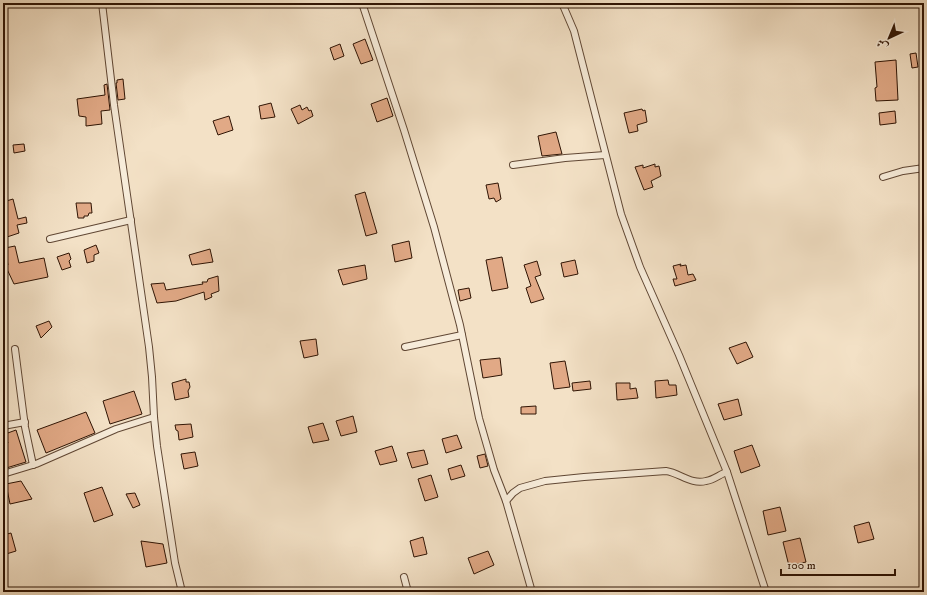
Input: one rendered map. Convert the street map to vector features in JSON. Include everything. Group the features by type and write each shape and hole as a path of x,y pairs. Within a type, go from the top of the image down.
{"street":[{"path":"102,3 114,104 151,366 154,417 176,568 182,592"},
{"path":"362,3 404,130 446,266 481,425 494,470 506,501 532,592"},
{"path":"562,3 574,31 621,214 640,266 679,355 727,472 766,592"},
{"path":"513,165 565,158 605,155"},
{"path":"883,176 924,168"},
{"path":"50,239 131,220"},
{"path":"405,347 462,335"},
{"path":"15,349 24,422 33,465"},
{"path":"3,474 33,465 116,429 154,417"},
{"path":"3,426 24,422"},
{"path":"506,501 520,488 557,479 666,471 693,481 701,482 713,479 727,472"},
{"path":"404,577 408,592"}],"building":[{"path":"365,39 373,60 361,64 353,44"},
{"path":"340,44 344,56 334,60 330,48"},
{"path":"916,53 918,67 912,68 910,54"},
{"path":"896,60 898,100 876,101 875,88 877,87 875,62"},
{"path":"123,79 125,99 118,100 116,83 117,80"},
{"path":"107,84 110,110 101,111 102,124 86,126 86,117 79,116 77,99 105,95 104,85"},
{"path":"387,98 393,116 377,122 371,104"},
{"path":"271,103 275,117 261,119 259,106"},
{"path":"300,105 302,110 307,107 309,111 311,110 313,116 298,124 291,109"},
{"path":"642,109 643,111 645,110 647,122 637,125 638,131 629,133 624,113"},
{"path":"895,111 896,123 880,125 879,113"},
{"path":"229,116 233,130 218,135 213,121"},
{"path":"556,132 562,154 542,156 538,136"},
{"path":"24,144 25,151 14,153 13,145"},
{"path":"655,164 655,167 659,166 661,176 651,181 653,187 644,190 635,167 643,165 643,168"},
{"path":"498,183 501,199 496,202 494,198 489,199 486,185"},
{"path":"365,192 377,233 366,236 355,195"},
{"path":"13,199 18,219 26,217 27,223 17,225 19,233 7,237 3,224 3,202"},
{"path":"76,203 91,203 92,213 89,213 88,216 84,216 84,218 78,218"},
{"path":"409,241 412,258 395,262 392,245"},
{"path":"96,245 99,253 94,255 94,261 87,263 84,250"},
{"path":"15,246 19,263 44,258 48,277 14,284 6,267 8,265 5,248"},
{"path":"210,249 213,262 192,265 189,255"},
{"path":"69,253 71,267 62,270 57,257"},
{"path":"502,257 508,288 492,291 486,260"},
{"path":"575,260 578,274 564,277 561,263"},
{"path":"537,261 541,275 535,277 544,299 531,303 526,288 531,286 524,265"},
{"path":"681,264 680,266 686,265 688,275 693,274 696,280 675,286 673,279 677,279 673,266"},
{"path":"365,265 367,279 343,285 338,270"},
{"path":"218,276 219,291 211,294 212,297 205,300 204,292 176,301 157,303 151,284 164,283 166,290 203,284 202,282 207,282 208,279"},
{"path":"469,288 471,298 460,301 458,290"},
{"path":"49,321 52,327 41,338 36,326"},
{"path":"316,339 318,355 304,358 300,341"},
{"path":"746,342 753,357 737,364 729,348"},
{"path":"500,358 502,375 483,378 480,360"},
{"path":"565,361 570,387 554,389 550,363"},
{"path":"186,379 186,382 189,382 190,387 188,391 189,397 175,400 172,383"},
{"path":"668,380 669,385 676,385 677,395 656,398 655,381"},
{"path":"590,381 591,389 573,391 572,383"},
{"path":"616,383 630,383 630,389 636,388 638,398 617,400"},
{"path":"134,391 142,414 110,424 103,401"},
{"path":"738,399 742,415 724,420 718,404"},
{"path":"536,406 536,414 521,414 521,407"},
{"path":"86,412 95,433 46,453 37,430"},
{"path":"353,416 357,432 341,436 336,421"},
{"path":"323,423 329,440 313,443 308,427"},
{"path":"191,424 193,437 179,440 178,431 176,430 175,425"},
{"path":"16,430 26,462 3,469 3,444 8,443 5,434"},
{"path":"457,435 462,448 446,453 442,439"},
{"path":"752,445 760,466 741,473 734,451"},
{"path":"392,446 397,461 380,465 375,451"},
{"path":"424,450 428,464 412,468 407,453"},
{"path":"195,452 198,466 184,469 181,454"},
{"path":"485,454 488,466 480,468 477,456"},
{"path":"461,465 465,476 451,480 448,469"},
{"path":"431,475 438,497 425,501 418,479"},
{"path":"21,481 32,499 10,504 6,484"},
{"path":"102,487 113,515 94,522 84,493"},
{"path":"135,493 140,505 133,508 126,494"},
{"path":"780,507 786,531 768,535 763,511"},
{"path":"869,522 874,539 858,543 854,526"},
{"path":"11,533 16,551 3,555 3,535"},
{"path":"423,537 427,554 414,557 410,541"},
{"path":"800,538 806,562 789,566 783,542"},
{"path":"141,541 163,544 167,563 146,567"},
{"path":"488,551 494,565 474,574 468,558"}]}
